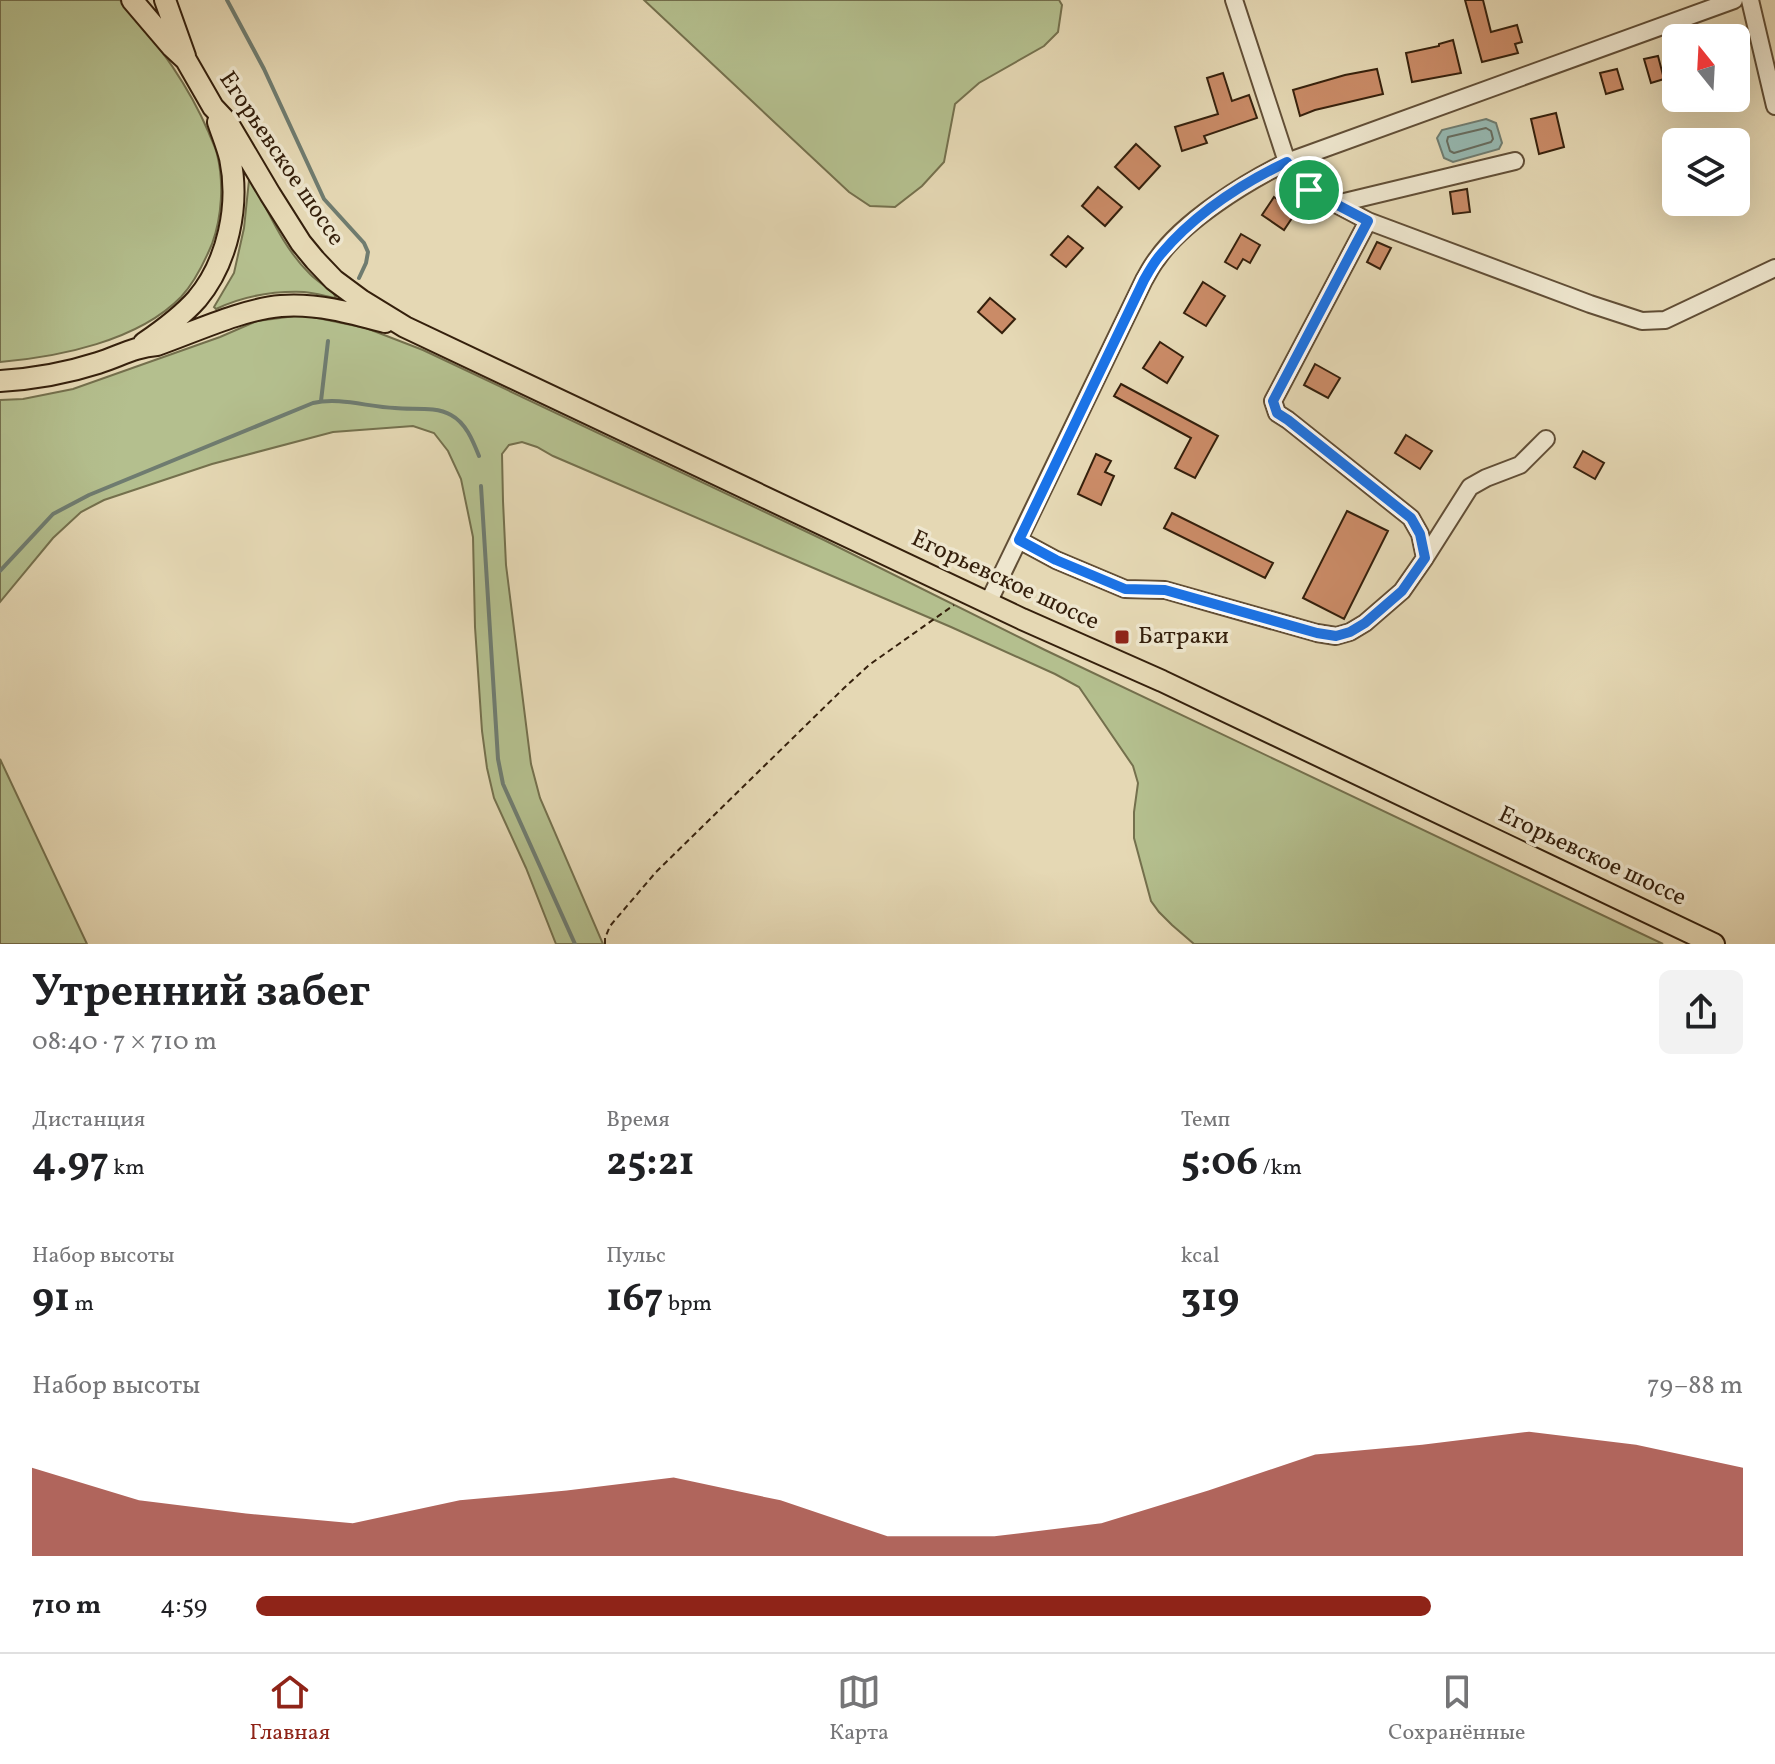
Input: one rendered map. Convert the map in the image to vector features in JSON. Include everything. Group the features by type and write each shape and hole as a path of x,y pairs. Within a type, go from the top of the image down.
{"main road":[{"name":"Егорьевское шоссе","path":"132,0 186,60 213,107 228,123 301,243 315,260 334,280 405,327 988,603 1162,681 1714,944"},
{"path":"165,0 186,60"},
{"path":"140,346 178,318 198,298 224,250 230,228 233,180 229,156 213,107"},
{"name":"Егорьевское шоссе","path":"0,381 65,372 140,346 157,345 257,310 282,306 305,306 355,314 405,327"}],"street":[{"path":"1234,0 1287,162 1296,179 1309,190 1368,221 1642,321 1665,320 1775,268"},
{"path":"988,603 1144,280 1158,256 1186,227 1250,181 1287,162 1734,0"},
{"path":"1750,0 1775,106"},
{"path":"1336,204 1515,161"},
{"path":"1368,221 1273,401 1277,413 1411,518 1420,534 1425,558"},
{"path":"1019,540 1056,560 1125,589 1165,590 1336,636 1350,632 1402,591 1470,487 1520,465 1546,439"}],"path":[{"path":"605,944 610,926 656,872 844,688 869,665 969,594"}],"green space":[{"path":"0,0 120,0 158,46 200,113 216,151 221,188 218,222 206,258 186,291 163,312 120,336 96,344 47,356 0,362"},
{"path":"644,0 1059,0 1062,5 1058,32 1044,46 979,83 955,104 944,162 922,186 895,207 870,206 849,192"},
{"path":"249,180 292,253 336,298 304,292 281,292 214,307 234,273 244,228"},
{"path":"303,315 366,328 423,350 1663,944 1194,944 1151,901 1134,838 1138,783 1133,766 1079,687 951,627 522,442 509,445 502,454 503,501 506,565 531,764 540,798 603,944 556,944 494,798 482,731 473,537 461,479 448,451 434,433 413,426 333,432 212,464 104,500 81,512 53,538 0,602 0,400 23,399 73,389 257,321"},
{"path":"0,759 87,944 0,944"}],"water":[{"path":"1486,119 1496,123 1502,143 1499,149 1453,162 1444,158 1437,138 1442,130"}],"building":[{"path":"1465,0 1483,0 1491,32 1517,25 1522,42 1515,44 1518,53 1482,62"},
{"path":"1453,40 1461,73 1412,82 1406,53"},
{"path":"1658,56 1662,80 1651,83 1644,59"},
{"path":"1377,69 1383,94 1300,116 1293,90"},
{"path":"1617,69 1623,89 1606,94 1600,73"},
{"path":"1223,73 1232,101 1249,95 1257,118 1204,136 1207,143 1182,151 1175,127 1218,114 1207,78"},
{"path":"1556,113 1564,147 1539,154 1531,119"},
{"path":"1136,144 1160,166 1139,189 1115,167"},
{"path":"1098,187 1122,207 1105,226 1082,206"},
{"path":"1467,189 1470,212 1453,214 1450,192"},
{"path":"1274,197 1296,212 1284,230 1262,215"},
{"path":"1241,234 1260,245 1250,263 1243,259 1237,269 1225,262"},
{"path":"1068,236 1083,248 1066,267 1051,255"},
{"path":"1377,242 1391,248 1380,269 1367,262"},
{"path":"1203,282 1225,296 1206,326 1184,313"},
{"path":"990,298 1015,319 1002,333 978,312"},
{"path":"1160,342 1183,357 1167,383 1143,368"},
{"path":"1315,364 1340,378 1328,398 1304,385"},
{"path":"1121,384 1218,436 1195,478 1175,468 1191,438 1114,396"},
{"path":"1406,435 1432,451 1420,469 1395,453"},
{"path":"1583,451 1604,463 1595,479 1574,467"},
{"path":"1096,454 1111,461 1105,472 1114,476 1101,505 1078,494"},
{"path":"1347,511 1388,531 1344,619 1303,598"},
{"path":"1172,513 1273,563 1265,578 1164,528"}],"waterway":[{"path":"227,0 264,69 324,199 364,243 368,252 359,278"},
{"path":"321,401 328,341"},
{"path":"0,571 53,514 89,495 313,403 344,402 445,412 465,428 479,456"},
{"path":"481,486 498,759 503,784 575,944"}],"place":[{"name":"Батраки","path":"1122,637"}],"route":[{"path":"1287,162 1296,179 1309,190 1368,221 1273,401 1277,413 1411,518 1420,534 1425,558 1402,591 1365,623 1336,636 1165,590 1125,589 1056,560 1019,540 1158,256 1186,227 1250,181 1287,162"}]}
